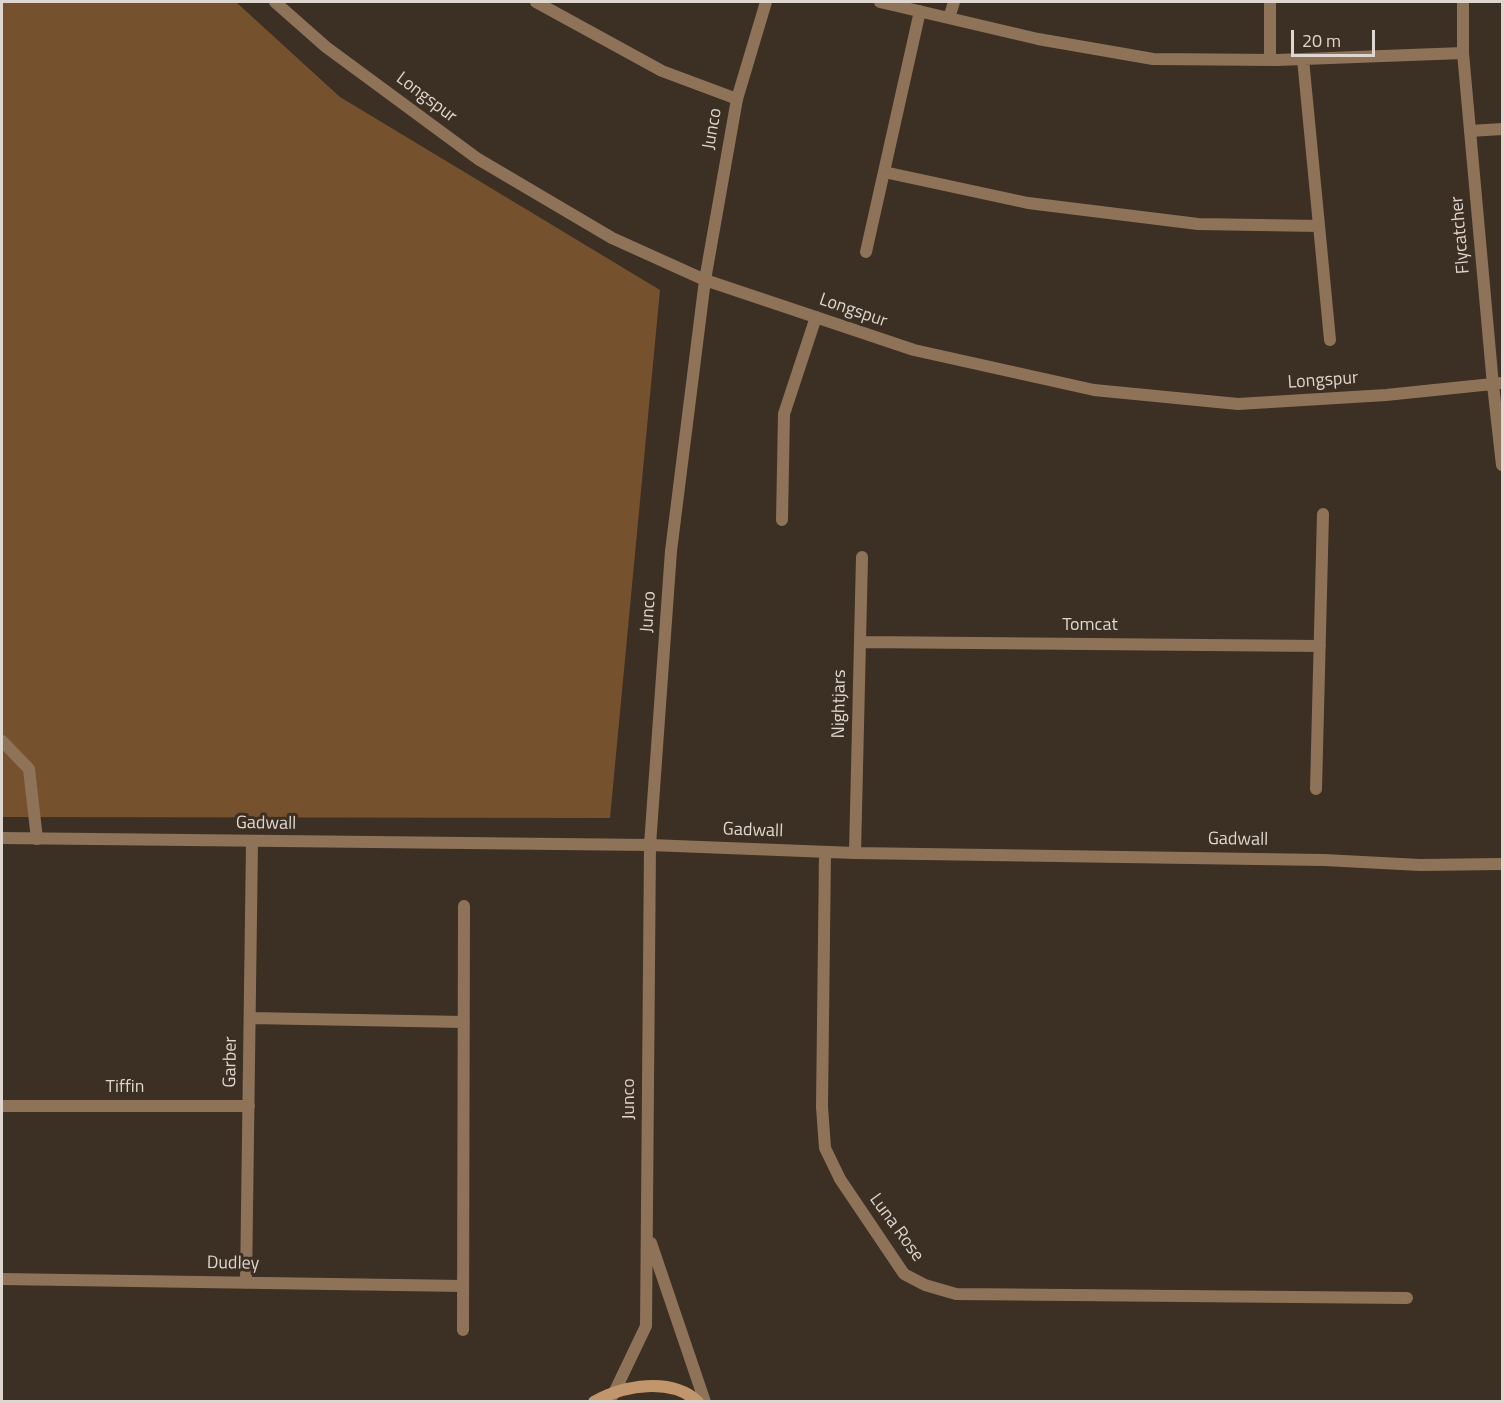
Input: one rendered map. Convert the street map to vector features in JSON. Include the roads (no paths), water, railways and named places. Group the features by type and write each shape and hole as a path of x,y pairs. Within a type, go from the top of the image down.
{"street":[{"name":"Longspur","path":"275,2 326,46 478,159 612,238 705,280 914,350 1094,390 1238,404 1498,384"},
{"path":"536,2 662,71 737,99"},
{"name":"Junco","path":"613,1395 646,1326 650,845 671,551 705,280 737,99 766,2"},
{"path":"880,2 1038,39 1153,59 1270,60 1463,53"},
{"path":"949,18 954,2"},
{"path":"1270,2 1270,60"},
{"name":"Flycatcher","path":"1463,2 1463,53 1498,384 1503,465"},
{"path":"866,252 920,11"},
{"path":"1303,59 1330,340"},
{"path":"1470,131 1503,129"},
{"path":"884,172 1028,203 1198,224 1319,226"},
{"path":"782,520 784,414 816,317"},
{"path":"1316,789 1323,514"},
{"name":"Nightjars","path":"855,853 862,557"},
{"name":"Tomcat","path":"860,642 1320,646"},
{"path":"2,741 28,770 37,839"},
{"name":"Gadwall","path":"2,838 650,845 855,853 1324,860 1420,865 1503,864"},
{"name":"Garber","path":"246,1283 252,842"},
{"name":"Luna Rose","path":"825,852 822,1107 825,1148 840,1179 904,1274 925,1285 956,1294 1407,1298"},
{"path":"463,1330 464,906"},
{"path":"250,1018 464,1022"},
{"name":"Tiffin","path":"2,1106 249,1106"},
{"name":"Junco","path":"647,1234 705,1401"},
{"name":"Dudley","path":"2,1278 463,1286"},
{"path":"594,1401 640,1386 667,1386 691,1395 698,1401"}]}
